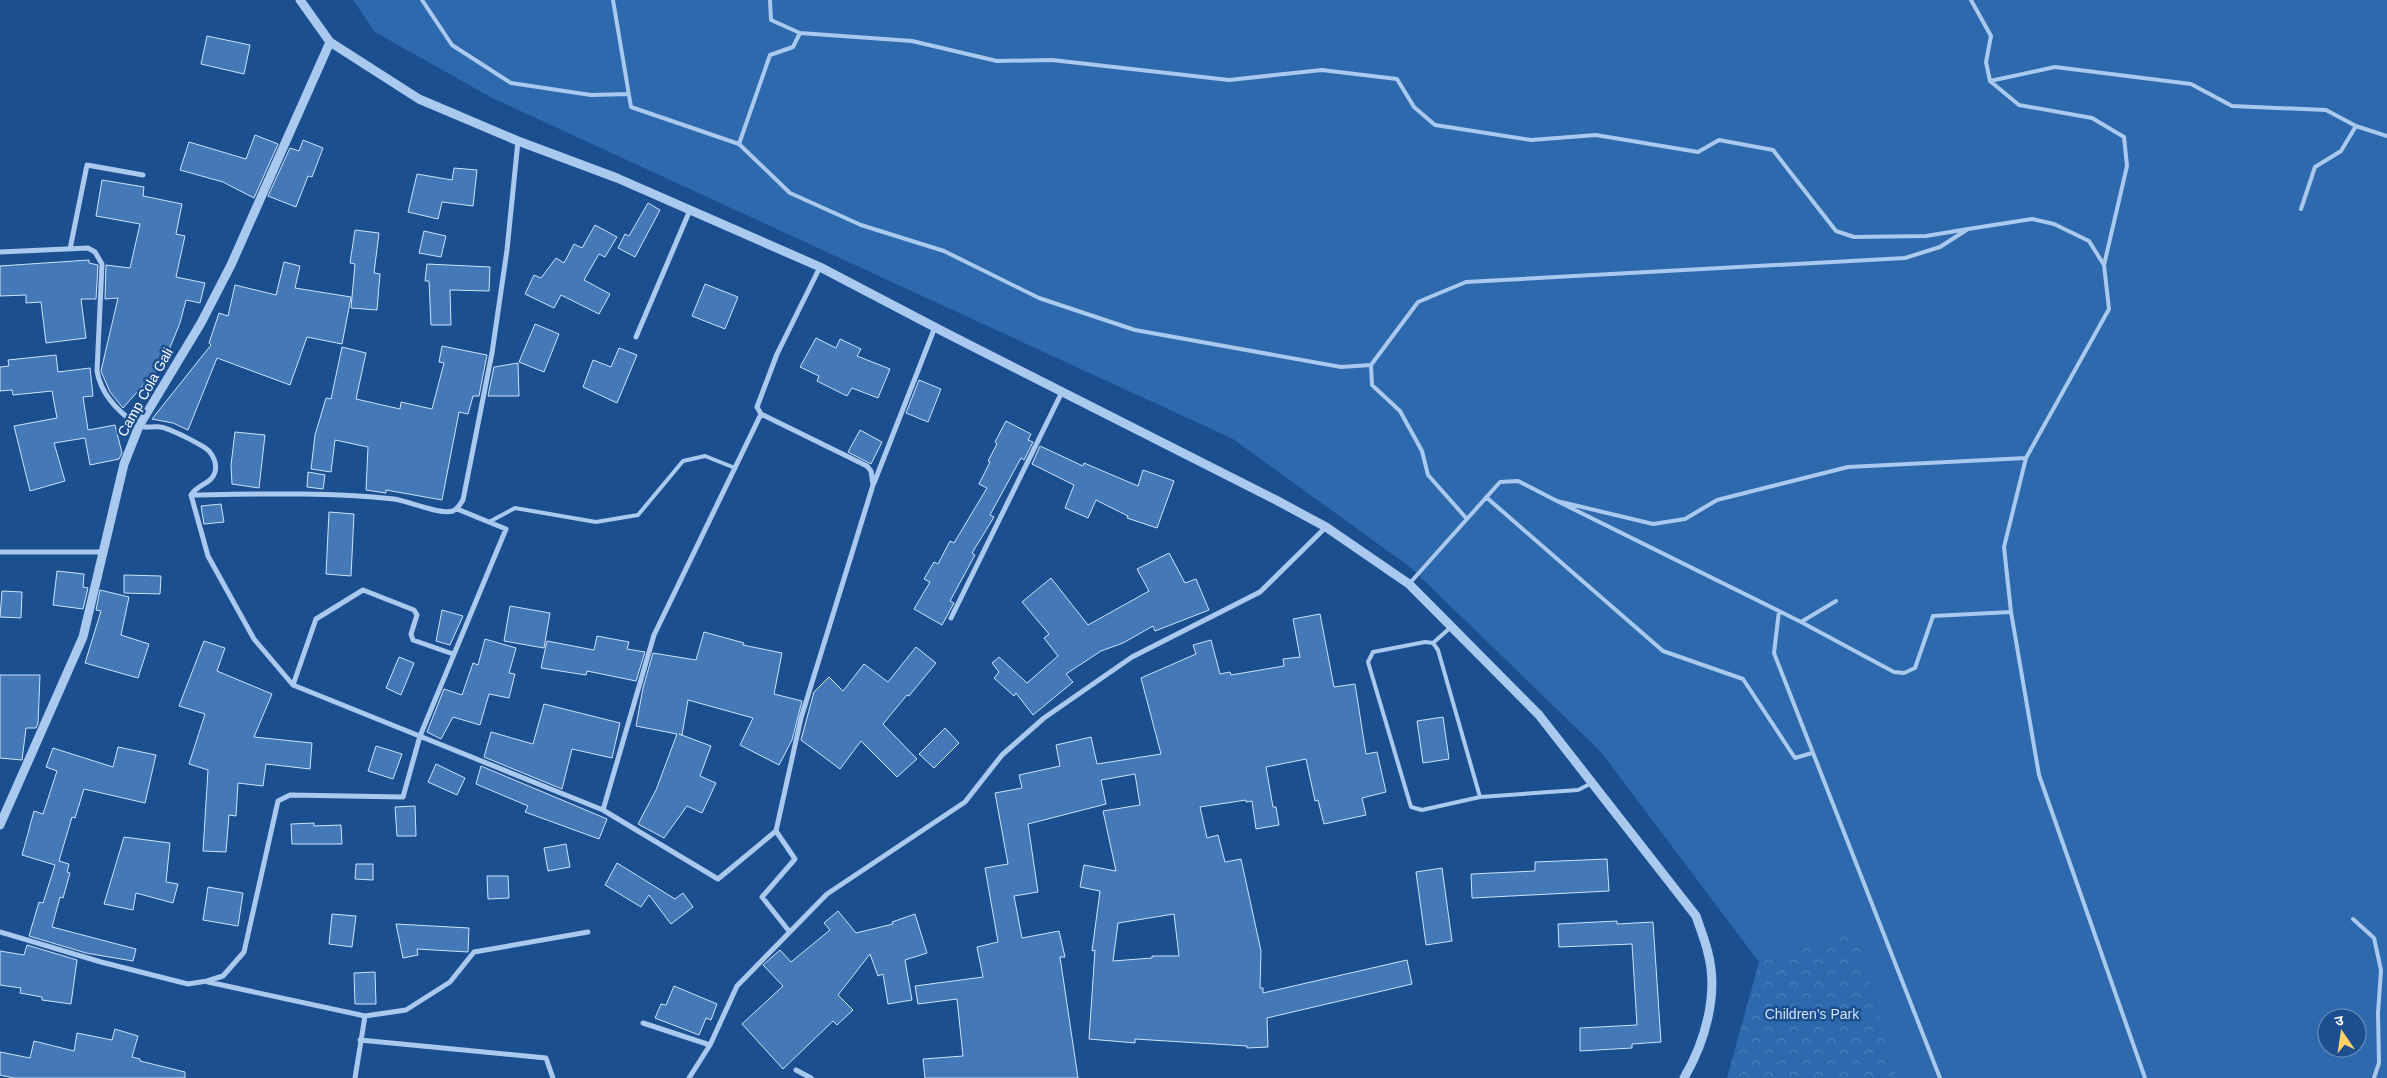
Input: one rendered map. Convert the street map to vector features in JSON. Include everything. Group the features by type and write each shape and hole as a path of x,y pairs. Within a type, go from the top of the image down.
{"street":[{"path":"300,0 330,42 418,100 518,141 617,178 820,267 1326,527 1409,584 1539,715 1696,916 1709,954 1712,989 1706,1024 1693,1062 1684,1078"},
{"name":"Camp Cola Gali","path":"1,820 82,637 124,464 139,426 201,323 231,265 330,42"},
{"path":"191,495 338,494 396,499 444,511 452,512 457,509 463,500 492,353 507,250 518,141"},
{"path":"70,249 87,165 143,175"},
{"path":"636,337 690,210"},
{"path":"0,252 88,248 100,258 102,264 97,371 100,384 105,395 139,426 162,427 208,449 215,459 215,474 209,481 197,486 191,495 208,556 254,639 293,685 602,810 718,879 776,832 801,718 873,485 934,327"},
{"path":"820,267 777,354 758,402 758,411 867,466 871,471 873,485"},
{"path":"951,618 1062,392"},
{"path":"602,810 654,635 761,414"},
{"path":"0,932 101,962 188,984 223,976 244,952 278,801 290,795 403,797 420,736 506,529 457,509"},
{"path":"689,1078 710,1045 737,986 827,894 966,802 1002,755 1044,718 1132,656 1260,592 1326,527"},
{"path":"0,552 103,552"},
{"path":"293,685 316,619 363,590 414,610 417,615 411,634 414,640 453,654"},
{"path":"776,832 796,859 762,897 789,931"},
{"path":"207,981 365,1016 406,1010 450,982 474,952 588,932"},
{"path":"355,1078 365,1016"},
{"path":"643,1023 710,1045"},
{"path":"360,1040 546,1058 553,1078"},
{"path":"796,1070 811,1078"}],"lane":[{"path":"422,0 452,45 511,83 591,95 629,94"},
{"path":"613,0 631,107 739,144 790,193 861,225 944,251 1039,298 1135,330 1341,367 1371,365"},
{"path":"770,0 771,20 800,33 912,42 997,61 1052,60 1230,80 1322,70 1397,79 1414,107 1434,126 1531,140 1596,136 1698,152 1719,140 1772,150 1836,231 1854,237 1926,236 2032,219 2054,224 2089,241 2104,265"},
{"path":"1972,0 1991,36 1986,62 1990,82 2019,105 2092,118 2124,137 2127,166 2104,265 2110,309 2026,458 2004,547 2011,612 2039,775 2145,1078"},
{"path":"739,144 770,55 793,47 800,33"},
{"path":"1990,82 2054,67 2192,84 2232,106 2326,110 2356,126 2387,136"},
{"path":"2301,209 2315,167 2341,151 2356,126"},
{"path":"1467,519 1428,475 1422,451 1400,411 1372,385 1371,365 1418,302 1466,282 1905,258 1940,246 1968,229"},
{"path":"489,522 515,508 596,522 638,516 683,461 705,456 735,468"},
{"path":"1557,501 1653,524 1685,519 1717,500 1848,467 2026,458"},
{"path":"1409,584 1500,482 1518,481 1780,611 1894,672 1904,673 1915,668 1933,616 2011,612"},
{"path":"1486,497 1663,652 1743,679 1796,758 1812,753"},
{"path":"1801,622 1836,601"},
{"path":"1780,611 1774,652 1940,1078"},
{"path":"1433,644 1451,627"},
{"path":"1480,797 1438,650 1433,644 1425,642 1373,652 1368,662 1411,808 1422,810 1480,797 1578,790 1592,783"},
{"path":"2353,920 2374,938 2381,970 2378,1013 2379,1063 2374,1078"}],"green space":[{"path":"353,0 2387,0 2387,1078 1897,1078 1855,930 1759,962 1601,752 1410,567 1233,439 492,98 375,32"},
{"name":"Children's Park","path":"1855,929 1897,1078 1727,1078 1759,962"}],"building":[{"path":"207,36 250,45 244,74 201,64"},
{"path":"255,135 278,144 254,198 223,182 180,170 189,142 246,159"},
{"path":"303,140 323,148 312,177 308,176 296,207 268,196 290,148 299,151"},
{"path":"454,168 477,170 473,206 442,202 438,219 408,212 417,174 452,180"},
{"path":"102,180 144,187 143,196 182,204 176,234 185,236 176,277 205,283 200,303 186,300 180,323 164,362 123,408 110,392 101,371 118,298 105,299 106,265 130,268 140,224 96,216"},
{"path":"648,203 660,210 635,257 618,248 625,234 629,236"},
{"path":"595,225 617,237 605,257 599,254 584,280 610,294 599,314 561,295 554,308 525,294 534,275 541,278 556,258 564,263 574,244 582,248"},
{"path":"355,230 379,233 374,273 380,274 377,310 351,308 355,264 350,263"},
{"path":"424,231 446,236 441,257 419,253"},
{"path":"89,260 89,263 98,265 96,299 81,299 86,338 46,343 41,302 26,303 26,295 0,296 0,266"},
{"path":"284,262 300,266 295,288 351,297 342,344 307,337 290,385 217,358 188,430 173,423 152,419 211,345 209,343 219,313 228,316 235,285 276,295"},
{"path":"427,264 490,267 489,291 450,290 451,325 431,325 429,281 425,281"},
{"path":"705,284 738,297 725,329 692,316"},
{"path":"535,324 559,334 544,372 519,362"},
{"path":"816,338 836,348 840,339 861,349 857,356 890,369 878,398 852,388 847,396 817,381 819,376 800,367"},
{"path":"442,346 487,355 479,396 473,396 468,414 459,412 442,500 386,490 386,493 366,490 368,447 335,440 331,472 311,469 315,435 326,398 331,399 342,347 366,353 356,399 400,409 401,402 432,409 444,363 439,362"},
{"path":"619,348 637,355 617,403 583,387 593,360 611,367"},
{"path":"56,355 58,372 90,368 93,396 83,397 88,430 115,425 122,453 119,459 90,465 85,438 54,443 65,481 30,491 14,426 57,418 52,391 13,395 12,390 0,391 0,367 9,366 8,360"},
{"path":"518,363 519,396 488,396 494,367"},
{"path":"919,380 941,389 928,422 906,413"},
{"path":"1006,421 1031,434 1028,440 1033,442 1024,460 1021,458 990,515 994,517 972,553 975,555 950,601 954,603 942,625 914,609 930,582 924,579 934,562 938,564 950,541 954,543 987,488 979,484 997,444 995,442"},
{"path":"860,430 882,442 871,464 848,452"},
{"path":"235,432 265,435 259,488 232,484 231,465"},
{"path":"1040,446 1083,466 1084,463 1138,486 1143,470 1174,481 1157,528 1127,518 1128,516 1096,500 1088,518 1065,508 1074,485 1032,464"},
{"path":"308,472 325,475 323,489 307,487"},
{"path":"221,504 224,522 204,524 201,506"},
{"path":"329,512 354,514 351,576 326,574"},
{"path":"1169,553 1185,583 1196,579 1209,610 1155,631 1153,626 1123,643 1101,651 1066,674 1073,682 1033,715 1016,693 1014,696 994,678 999,672 992,663 999,657 1027,683 1058,656 1044,638 1049,634 1022,602 1051,578 1088,625 1149,591 1137,569"},
{"path":"57,571 84,574 83,587 88,588 83,609 53,605"},
{"path":"124,575 161,576 160,594 124,593"},
{"path":"100,590 129,597 121,635 149,644 138,678 85,663 101,611 96,610"},
{"path":"2,591 22,592 21,618 0,617"},
{"path":"510,606 550,613 544,648 504,641"},
{"path":"442,610 463,616 450,645 436,641"},
{"path":"1320,614 1334,687 1355,684 1366,754 1377,752 1386,792 1362,798 1366,815 1324,824 1318,800 1315,801 1306,759 1266,767 1273,807 1276,807 1279,825 1256,829 1252,801 1246,802 1246,800 1200,807 1207,838 1218,835 1225,862 1241,859 1261,951 1260,988 1263,988 1263,993 1407,960 1412,984 1267,1018 1268,1047 1247,1048 1247,1046 1135,1039 1135,1043 1089,1039 1095,950 1092,951 1100,891 1080,887 1084,865 1116,871 1103,811 1140,805 1135,774 1101,780 1106,804 1028,824 1038,892 1014,896 1022,938 1059,931 1065,957 1060,957 1078,1078 925,1078 923,1059 963,1056 957,999 918,1004 915,986 983,977 977,947 998,942 985,868 1008,864 995,793 1022,788 1019,775 1060,766 1056,745 1091,737 1097,764 1161,754 1141,678 1196,654 1193,645 1211,640 1220,674 1230,672 1231,675 1284,666 1283,659 1300,657 1293,619","holes":["1174,914 1179,956 1152,956 1152,958 1113,961 1118,923"]},
{"path":"704,632 744,643 743,645 782,653 774,694 802,701 792,740 779,765 740,745 753,718 688,700 682,735 679,734 711,746 700,776 716,783 702,813 687,806 664,838 638,824 656,790 677,734 636,726 643,688 653,653 696,660"},
{"path":"597,636 629,642 627,649 645,652 636,681 587,671 586,675 541,668 547,641 594,650"},
{"path":"485,639 516,648 509,673 515,674 509,698 489,694 480,725 453,717 441,739 427,732 444,689 462,695 473,663 478,665"},
{"path":"204,641 225,648 217,671 272,694 254,737 312,743 310,769 266,764 263,786 238,783 236,816 229,815 226,852 203,851 208,770 189,764 205,714 179,706"},
{"path":"916,647 936,663 883,724 917,759 897,777 861,741 840,769 801,740 814,692 829,677 843,691 864,664 888,682"},
{"path":"399,657 414,663 401,695 386,688"},
{"path":"0,675 40,675 38,723 36,728 26,728 22,760 0,758"},
{"path":"544,704 620,723 612,758 572,749 562,789 484,757 491,732 533,744"},
{"path":"1443,717 1449,759 1423,763 1417,721"},
{"path":"945,728 959,743 934,768 919,754"},
{"path":"376,746 402,754 393,779 368,771"},
{"path":"118,747 156,755 145,803 84,789 75,818 72,817 59,861 69,864 67,872 70,873 63,898 60,897 52,927 136,949 133,961 86,953 29,936 39,902 43,903 55,865 22,855 34,811 43,814 57,771 46,767 53,748 113,767"},
{"path":"436,764 465,778 457,795 428,782"},
{"path":"481,766 607,819 599,839 525,812 528,806 476,784"},
{"path":"415,806 416,836 397,836 395,807"},
{"path":"314,823 314,826 341,825 342,844 292,844 291,824"},
{"path":"124,837 170,843 166,882 178,884 173,903 136,893 133,910 104,904"},
{"path":"566,844 570,867 548,871 544,848"},
{"path":"1607,859 1609,891 1472,898 1471,874 1535,871 1535,862"},
{"path":"617,863 675,899 683,893 693,907 671,924 649,895 641,907 605,885"},
{"path":"356,864 373,864 373,880 355,879"},
{"path":"1442,868 1452,941 1426,945 1416,872"},
{"path":"487,876 508,876 509,898 488,899"},
{"path":"208,887 243,893 238,926 203,920"},
{"path":"838,911 856,933 893,924 892,922 915,914 927,953 905,960 912,1000 888,1004 883,974 878,976 870,954 838,995 853,1010 837,1025 833,1021 783,1069 742,1024 783,986 763,965 780,950 791,962 830,930 824,923"},
{"path":"332,914 356,916 352,947 329,944"},
{"path":"1617,921 1617,924 1653,922 1661,1042 1632,1044 1632,1048 1580,1051 1580,1028 1637,1025 1632,944 1559,947 1558,924"},
{"path":"396,924 469,928 468,952 417,949 418,955 403,958"},
{"path":"27,945 77,960 71,1004 42,1000 42,997 20,993 21,988 0,985 0,951 24,955"},
{"path":"375,972 376,1004 355,1004 354,973"},
{"path":"674,986 717,1004 711,1020 706,1018 699,1035 655,1018 661,1004 666,1005"},
{"path":"115,1029 138,1036 132,1057 140,1059 140,1061 185,1072 185,1078 14,1078 0,1075 0,1052 30,1058 34,1041 74,1051 77,1033 112,1040"}]}
